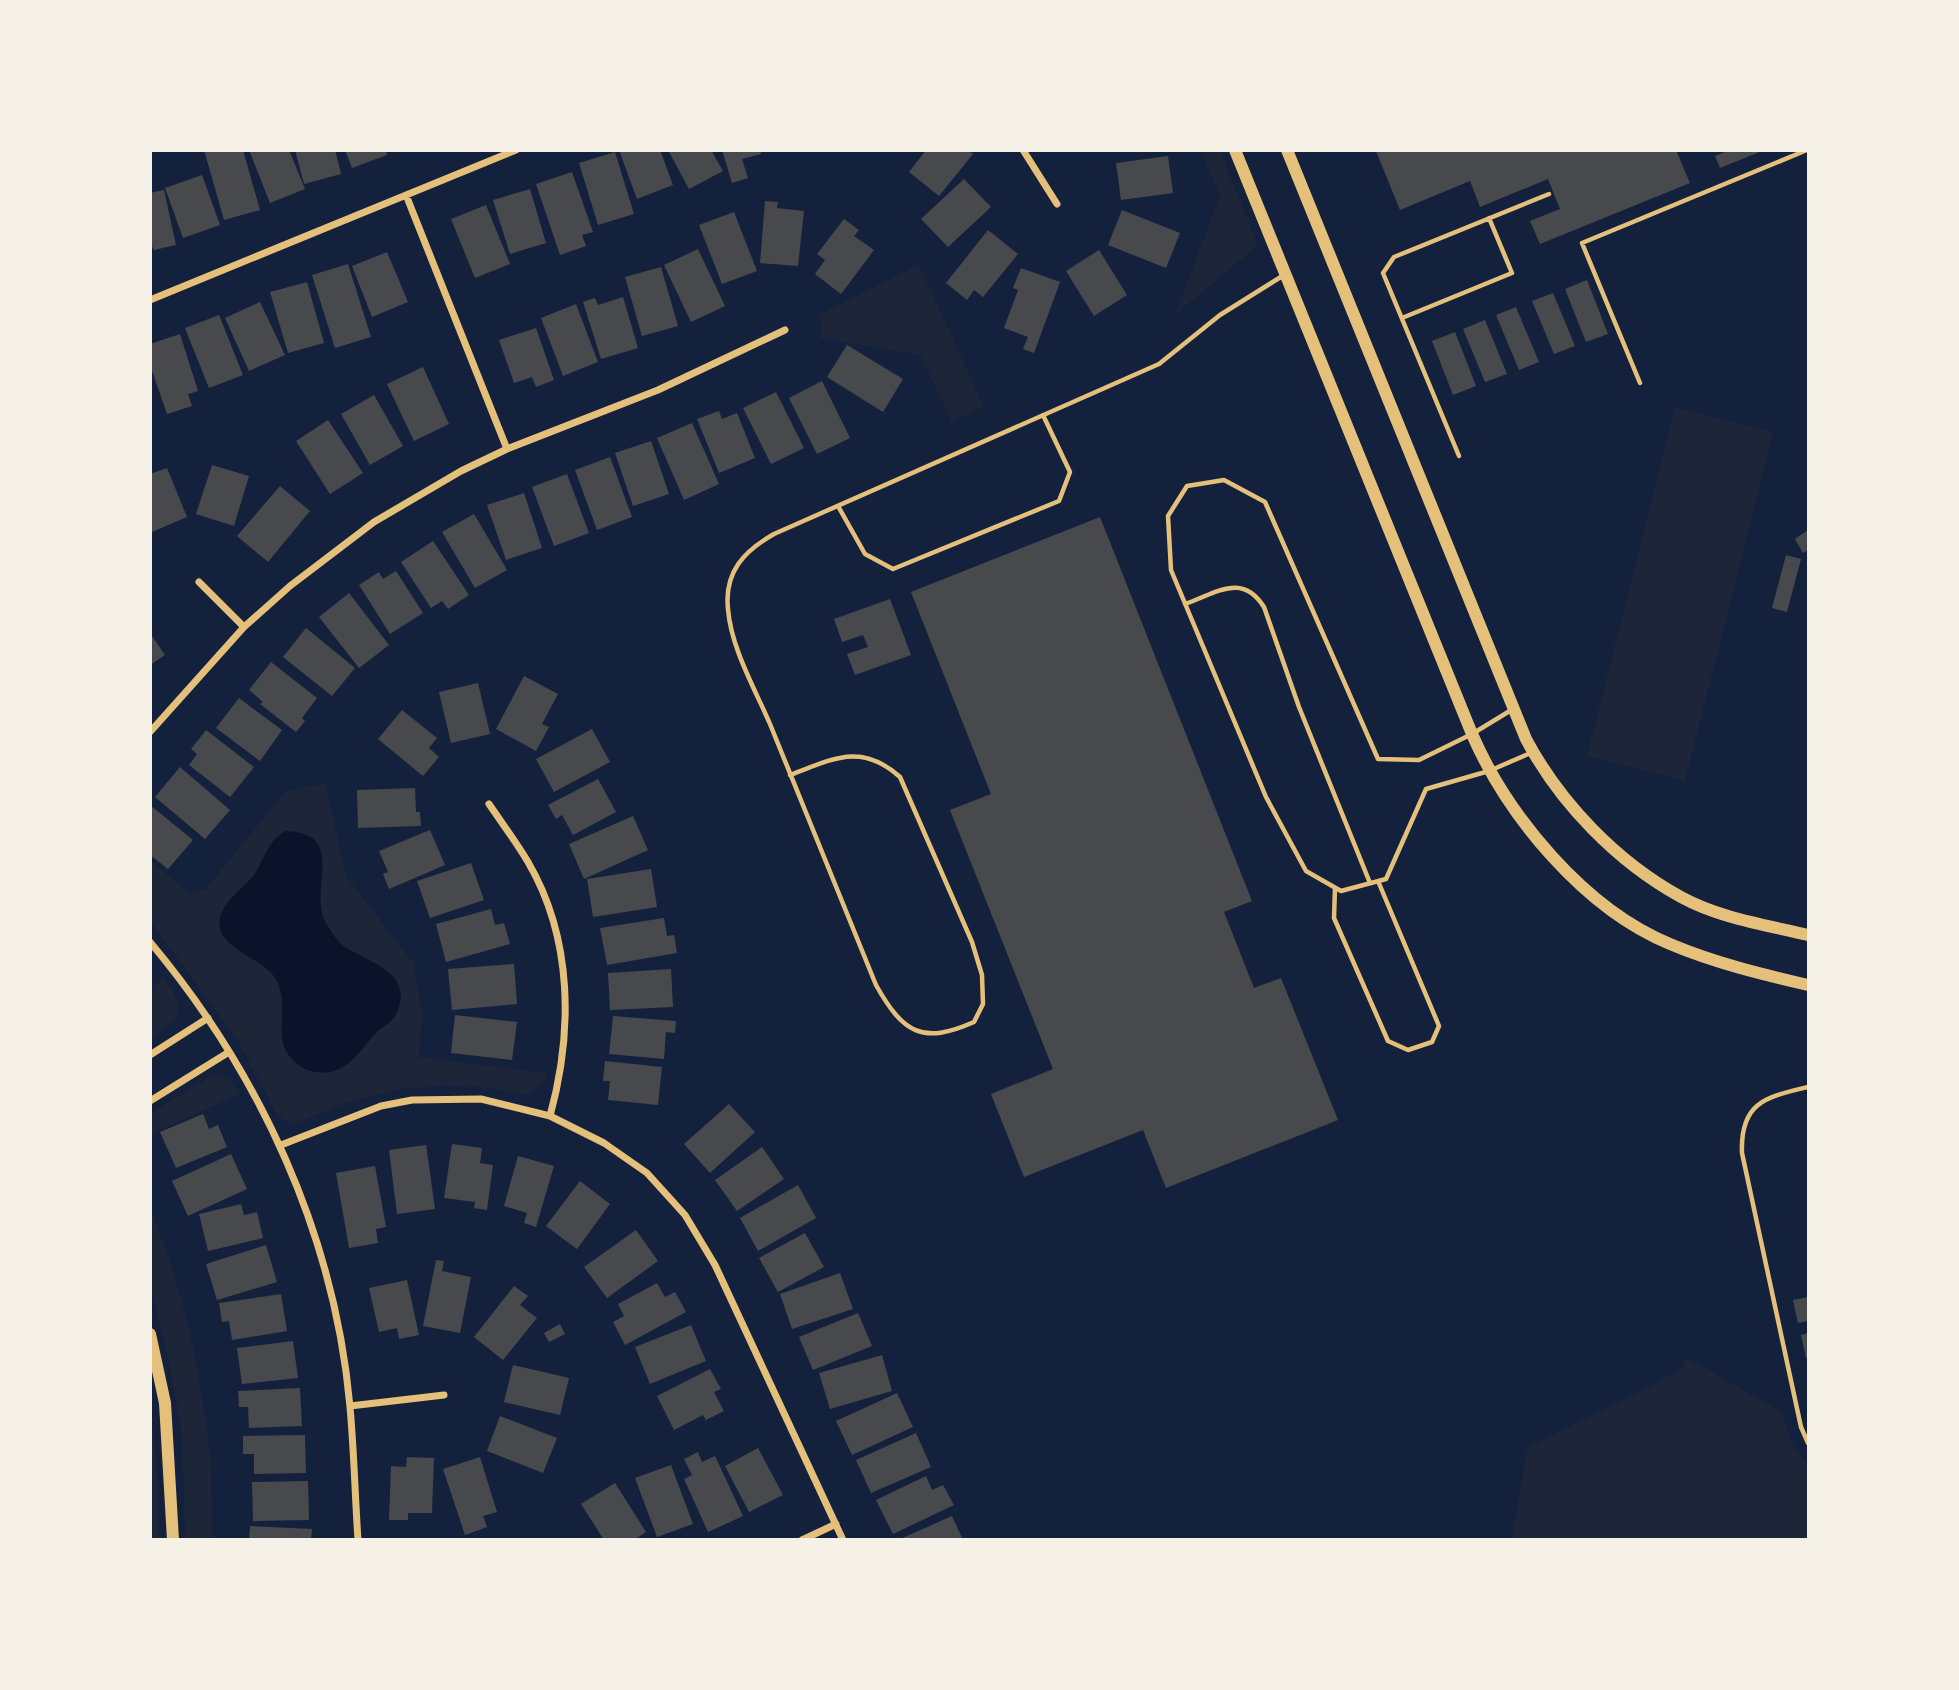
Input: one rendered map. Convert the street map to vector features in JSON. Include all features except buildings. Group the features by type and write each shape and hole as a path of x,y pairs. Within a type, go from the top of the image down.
{"street":[{"path":"150,300 516,150"},
{"path":"1023,150 1057,204"},
{"path":"1235,150 1472,734 1489,771 1510,805 1551,857 1603,904 1667,943 1732,967 1808,985"},
{"path":"1287,150 1513,708 1542,771 1581,818 1630,862 1682,898 1744,920 1808,934"},
{"path":"406,195 507,449"},
{"path":"150,732 244,627 290,586 374,522 452,476 507,449 658,390 785,330"},
{"path":"199,582 244,627"},
{"path":"489,804 529,864 551,915 564,970 566,1023 563,1060 550,1116"},
{"path":"150,942 208,1018 281,1144 316,1243 335,1312 350,1406 358,1539"},
{"path":"150,1055 208,1018"},
{"path":"150,1101 229,1052"},
{"path":"281,1144 381,1106 412,1100 481,1098 550,1116 604,1143 647,1173 685,1215 715,1265 843,1539"},
{"path":"150,1334 165,1403 173,1539"},
{"path":"350,1406 444,1395"},
{"path":"802,1539 836,1524"}],"lane":[{"path":"1640,383 1581,243 1807,150"},
{"path":"1459,456 1383,273 1394,257 1549,194"},
{"path":"1402,318 1512,272 1489,218"},
{"path":"790,775 840,757 867,756 887,765 900,777 976,953 982,975 983,1004 974,1022 949,1033 928,1035 908,1029 890,1010 876,985 790,775 734,637 727,610 729,587 736,562 753,546 838,506 1159,364 1220,315 1285,275"},
{"path":"838,506 865,554 893,569 1059,501 1070,472 1044,415"},
{"path":"1513,708 1472,734 1419,760 1378,759 1265,502 1224,480 1187,486 1168,516 1171,570 1266,797 1306,871 1340,891 1386,879 1426,789 1489,771 1533,752"},
{"path":"1185,604 1235,587 1255,593 1264,607 1299,707 1370,883"},
{"path":"1335,888 1334,918 1388,1041 1408,1049 1432,1042 1439,1026 1378,881"},
{"path":"1808,1087 1769,1096 1756,1105 1742,1136 1742,1153 1801,1427 1808,1443"}],"shaded area":[{"path":"1201,151 1220,151 1258,245 1175,315 1220,196"},
{"path":"919,265 984,407 952,422 920,355 820,338 822,325 819,315"},
{"path":"1675,407 1773,432 1685,781 1587,756"},
{"path":"325,783 346,876 414,964 422,1013 419,1057 548,1073 537,1091 527,1095 491,1088 442,1085 394,1090 345,1103 293,1124 283,1120 275,1111 238,1041 151,922 150,860 189,893 206,889 285,792"},
{"path":"286,831 305,834 316,842 321,852 321,909 333,934 341,944 385,970 400,987 401,999 392,1020 377,1032 353,1060 330,1072 310,1071 291,1058 282,1037 282,1003 275,978 268,970 236,949 221,932 220,921 224,908 253,876 275,840"},
{"path":"163,978 176,998 178,1012 170,1024 151,1038 151,988"},
{"path":"213,1075 229,1079 240,1094 151,1134 151,1113"},
{"path":"151,1211 173,1271 196,1360 210,1454 213,1539 185,1539 182,1435 169,1361 151,1290"},
{"path":"1686,1357 1783,1413 1791,1441 1808,1463 1808,1539 1512,1539 1528,1447 1681,1370"},
{"path":"150,1399 157,1471 159,1539 151,1539"}]}
